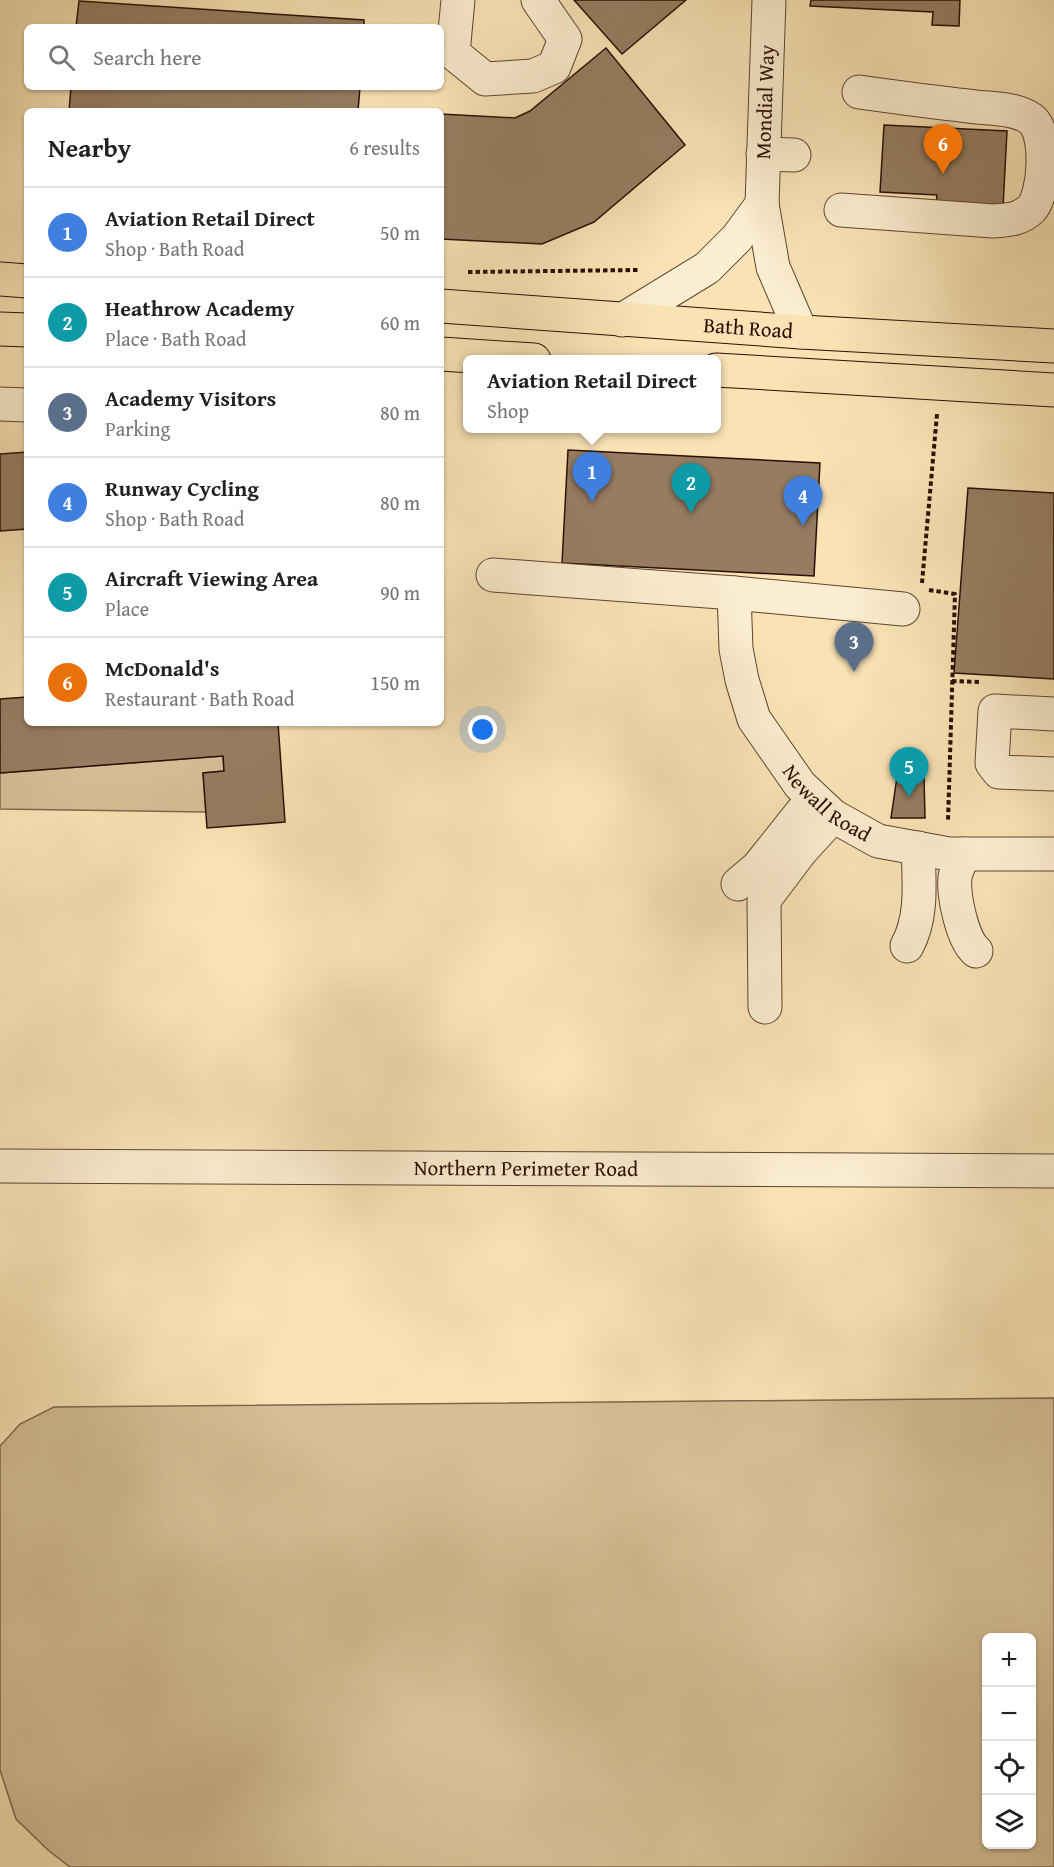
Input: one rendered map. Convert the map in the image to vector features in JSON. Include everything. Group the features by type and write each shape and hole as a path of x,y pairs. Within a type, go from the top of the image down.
{"highway":[{"path":"0,279 24,280"},
{"name":"Bath Road","path":"444,306 801,332 1054,346"},
{"path":"0,328 24,330"},
{"path":"444,354 463,355"},
{"name":"Bath Road","path":"721,370 1054,390"}],"street":[{"path":"458,0 453,53 485,79 533,76 554,68 565,39 538,0"},
{"name":"Mondial Way","path":"769,0 779,154 762,204 773,267 801,332"},
{"path":"841,210 993,221 1010,220 1032,209 1038,200 1040,190 1043,140 1039,128 1031,119 999,110 859,92"},
{"path":"622,320 707,268 737,238 762,204"},
{"path":"0,404 24,405"},
{"path":"493,575 734,592 903,609"},
{"name":"Newall Road","path":"734,592 736,649 742,680 754,719 800,786 823,807 878,841 944,852 1054,854"},
{"path":"1054,714 994,711 992,763 999,772 1054,774"},
{"path":"738,884 823,807"},
{"path":"765,1007 764,900 801,850 823,807"},
{"path":"907,946 914,933 919,901 944,852"},
{"path":"944,852 955,878 959,919 969,946 976,951"},
{"name":"Northern Perimeter Road","path":"0,1166 1054,1171"}],"path":[{"path":"460,272 547,273 648,270"},
{"path":"937,410 922,589 955,594 947,829 944,852"}],"shaded area":[{"path":"223,756 224,771 203,773 206,812 0,809 0,773"},
{"path":"1054,1398 1054,1867 70,1867 48,1850 16,1819 0,1770 0,1446 20,1424 54,1407"}],"building":[{"path":"574,0 686,0 622,54"},
{"path":"811,0 960,0 959,26 932,25 933,12 810,6"},
{"path":"79,1 364,20 364,24 76,24"},
{"path":"606,48 685,145 594,222 542,244 444,239 444,114 515,118 530,111"},
{"path":"71,90 360,90 358,108 69,108"},
{"path":"884,125 1007,131 1003,208 936,204 937,195 880,192"},
{"path":"568,450 820,463 814,576 562,563"},
{"path":"24,452 24,529 0,531 0,454"},
{"path":"968,488 1054,493 1054,679 954,673"},
{"path":"24,697 24,726 278,726 285,822 207,828 203,773 224,771 223,756 0,773 0,699"},
{"path":"897,777 924,777 925,818 891,818"}],"place":[{"name":"McDonald's","path":"943,174"},
{"name":"Aviation Retail Direct","path":"592,502"},
{"name":"Heathrow Academy","path":"691,513"},
{"name":"Runway Cycling","path":"803,526"},
{"name":"Academy Visitors","path":"854,672"},
{"name":"Aircraft Viewing Area","path":"909,797"}]}
